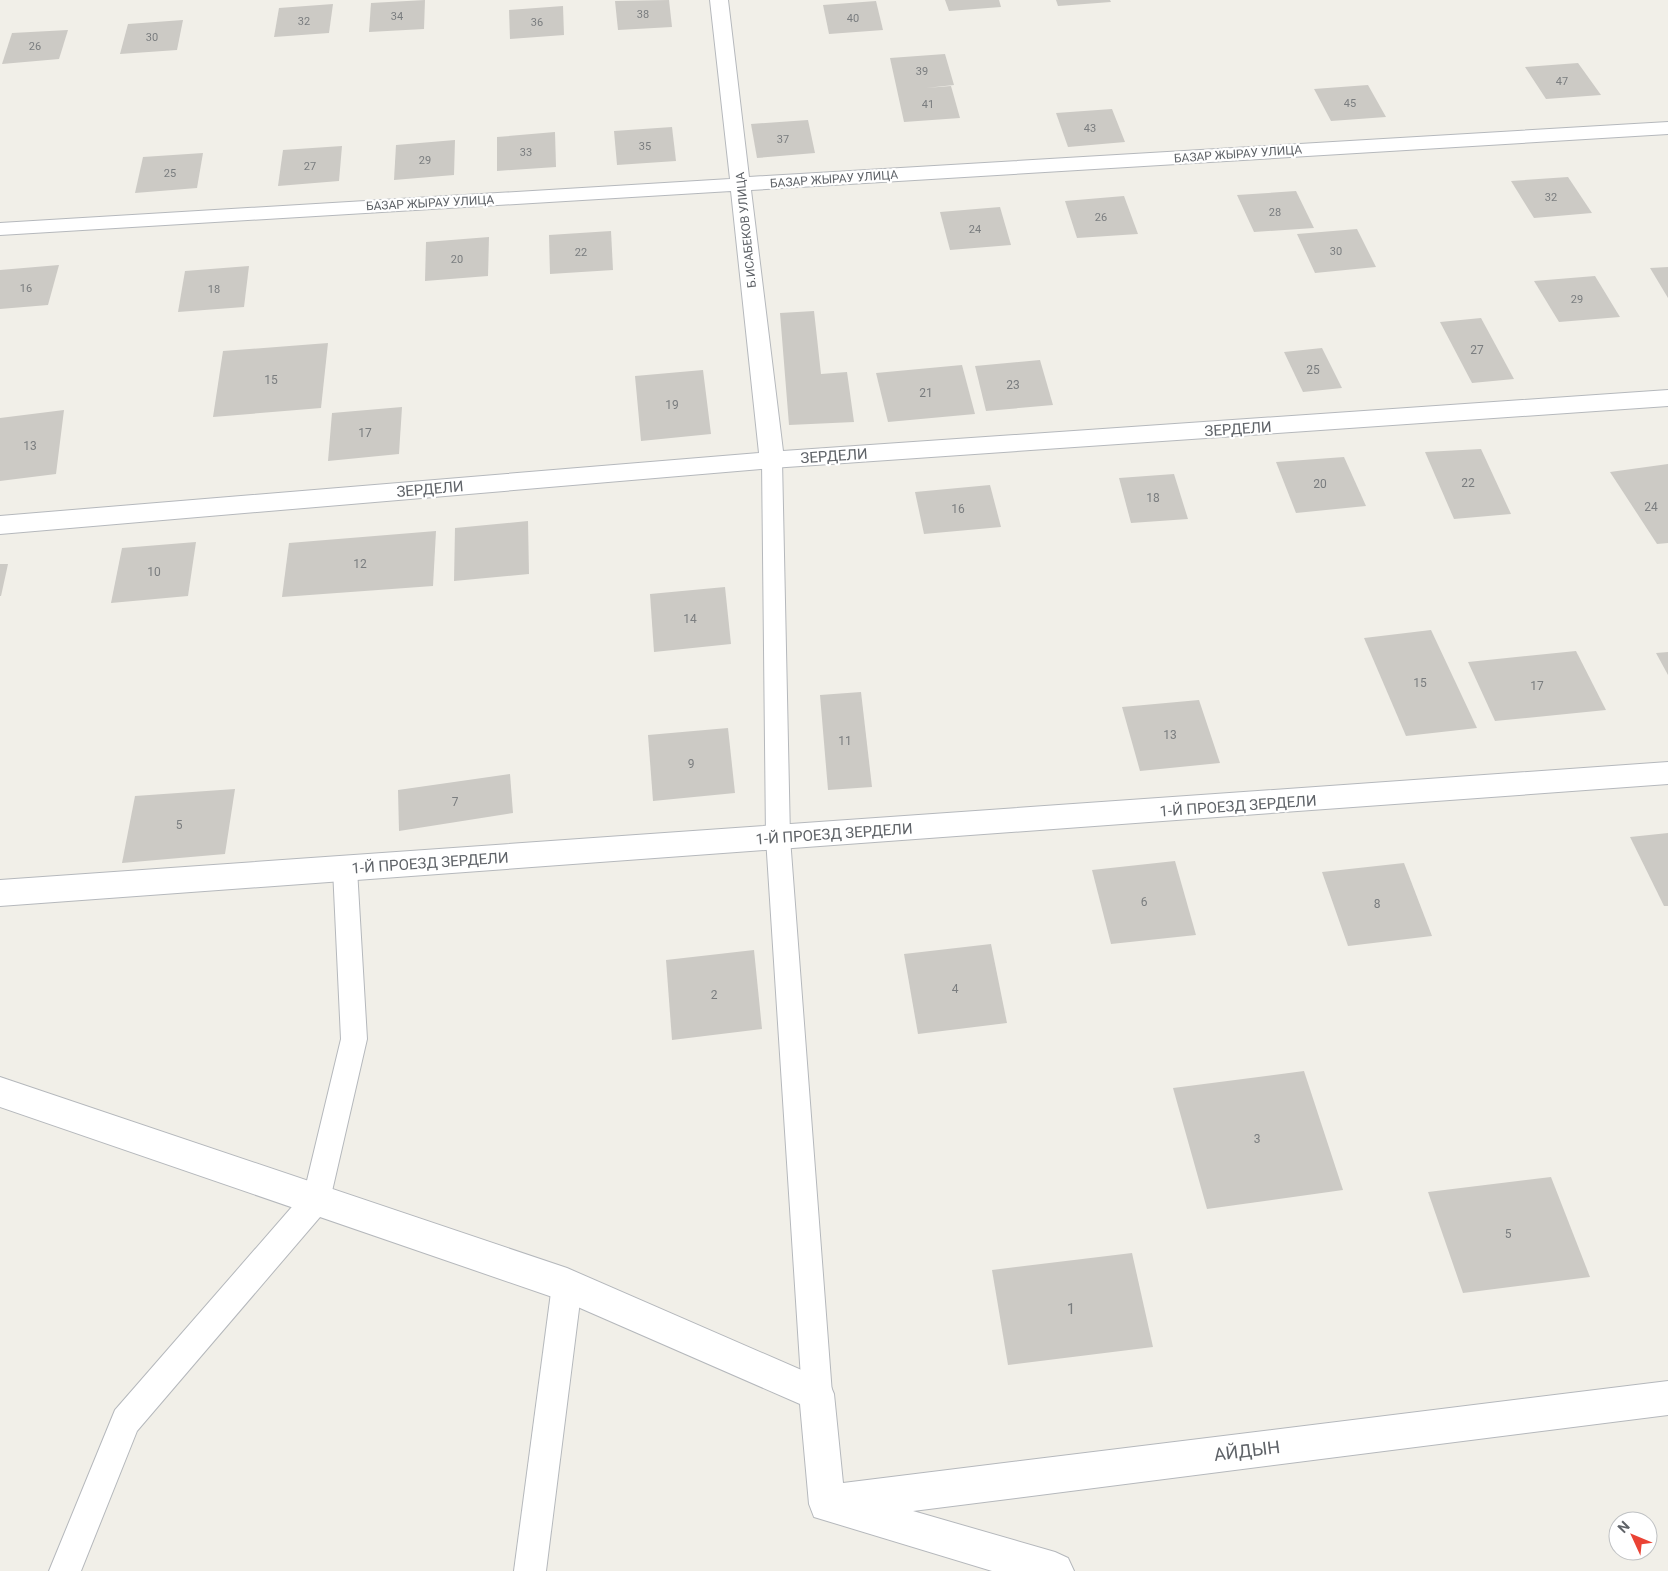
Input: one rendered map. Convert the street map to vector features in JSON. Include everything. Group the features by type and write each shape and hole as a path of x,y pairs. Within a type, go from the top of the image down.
{"street":[{"name":"Б.ИСАБЕКОВ УЛИЦА","path":"719,0 772,460"},
{"name":"БАЗАР ЖЫРАУ УЛИЦА","path":"0,229 1668,128"},
{"name":"ЗЕРДЕЛИ","path":"0,525 772,460 1668,398"},
{"name":"1-Й ПРОЕЗД ЗЕРДЕЛИ","path":"0,893 1668,773"},
{"path":"0,1092 568,1285 816,1394 827,1504 1055,1571"},
{"name":"АЙДЫН","path":"827,1504 1668,1398"}],"lane":[{"path":"772,460 778,838 816,1394"},
{"path":"64,1571 126,1421 316,1200 354,1039 345,869"},
{"path":"530,1571 568,1285"}],"building":[{"path":"425,0 424,29 369,32 371,3"},
{"path":"669,0 672,27 618,30 615,1"},
{"path":"945,0 999,0 1001,7 949,11"},
{"path":"1056,0 1110,0 1111,2 1058,6"},
{"path":"876,1 883,30 829,34 823,5"},
{"path":"333,4 329,33 274,37 279,8"},
{"path":"563,6 564,35 510,39 509,10"},
{"path":"183,20 177,50 120,54 128,24"},
{"path":"68,30 59,59 2,64 12,33"},
{"path":"945,54 954,85 926,88 951,86 960,118 904,122 890,58"},
{"path":"1578,63 1601,95 1546,99 1525,67"},
{"path":"1368,85 1386,117 1331,121 1314,89"},
{"path":"1112,109 1125,142 1068,147 1056,113"},
{"path":"808,120 815,153 757,158 751,124"},
{"path":"672,127 676,161 617,165 614,131"},
{"path":"555,132 556,167 497,171 497,137"},
{"path":"455,140 454,175 394,180 396,145"},
{"path":"342,146 339,181 278,186 283,150"},
{"path":"203,153 197,188 135,193 143,157"},
{"path":"1568,177 1592,213 1534,218 1511,181"},
{"path":"1296,191 1314,228 1254,232 1237,195"},
{"path":"1124,196 1138,234 1077,238 1065,201"},
{"path":"1000,207 1011,245 950,250 940,212"},
{"path":"1357,229 1376,267 1315,273 1297,234"},
{"path":"611,231 613,270 550,274 549,235"},
{"path":"489,237 488,276 425,281 426,242"},
{"path":"59,265 48,305 0,309 0,270"},
{"path":"249,266 244,307 178,312 185,271"},
{"path":"1668,267 1668,298 1650,268"},
{"path":"1595,276 1620,317 1559,322 1534,281"},
{"path":"814,311 821,374 847,372 854,422 789,425 780,313"},
{"path":"1481,318 1514,379 1472,383 1440,322"},
{"path":"328,343 321,408 213,417 223,351"},
{"path":"1322,348 1342,388 1303,392 1284,352"},
{"path":"1040,360 1053,405 986,411 975,366"},
{"path":"962,365 975,414 888,422 876,373"},
{"path":"703,370 711,434 641,441 635,376"},
{"path":"402,407 399,454 328,461 332,413"},
{"path":"64,410 56,474 0,481 0,418"},
{"path":"1481,449 1511,514 1454,519 1425,452"},
{"path":"1344,457 1366,506 1296,513 1276,462"},
{"path":"1668,464 1668,543 1657,544 1610,472"},
{"path":"1174,474 1188,519 1131,523 1119,478"},
{"path":"990,485 1001,527 924,534 915,492"},
{"path":"528,521 529,574 454,581 455,528"},
{"path":"436,531 433,586 282,597 289,543"},
{"path":"196,542 188,596 111,603 122,548"},
{"path":"0,564 8,564 1,596 0,596"},
{"path":"725,587 731,644 654,652 650,594"},
{"path":"1431,630 1477,728 1406,736 1364,638"},
{"path":"1576,651 1606,710 1495,721 1468,662"},
{"path":"1668,652 1668,675 1656,653"},
{"path":"861,692 872,787 828,790 820,695"},
{"path":"1199,700 1220,763 1140,771 1122,707"},
{"path":"728,728 735,793 653,801 648,735"},
{"path":"510,774 513,813 399,831 398,790"},
{"path":"235,789 225,854 122,863 135,796"},
{"path":"1668,833 1668,906 1664,906 1630,837"},
{"path":"1175,861 1196,935 1111,944 1092,870"},
{"path":"1404,863 1432,936 1348,946 1322,872"},
{"path":"991,944 1007,1023 918,1034 904,954"},
{"path":"754,950 762,1029 672,1040 666,960"},
{"path":"1304,1071 1343,1190 1207,1209 1173,1088"},
{"path":"1551,1177 1590,1277 1463,1293 1428,1192"},
{"path":"1132,1253 1153,1347 1008,1365 992,1270"}]}
